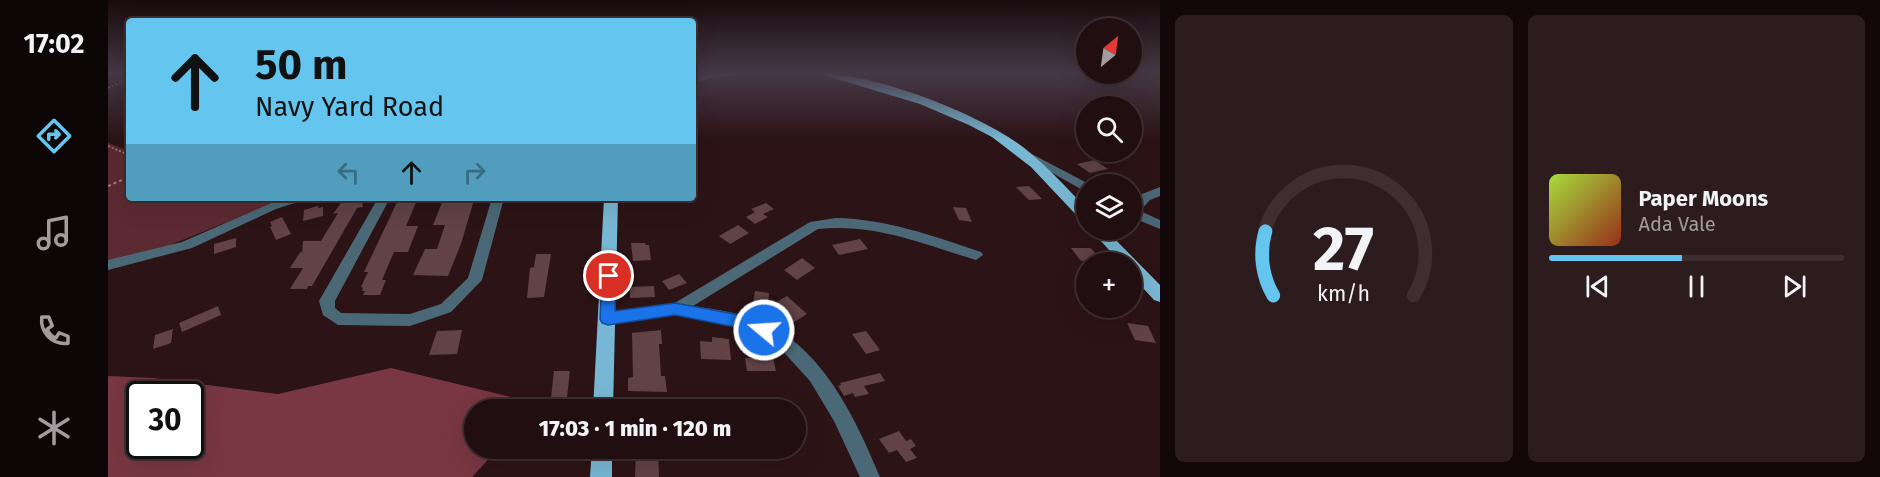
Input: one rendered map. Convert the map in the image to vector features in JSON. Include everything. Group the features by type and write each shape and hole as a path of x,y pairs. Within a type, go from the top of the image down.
{"main road":[{"path":"899,95 924,102 979,127 1016,148 1045,172 1076,206"},
{"path":"604,399 611,201"},
{"path":"1107,240 1119,252"},
{"path":"1142,277 1160,296"},
{"path":"601,477 602,459"}],"street":[{"path":"1016,148 1076,182"},
{"path":"1142,201 1160,191"},
{"path":"108,265 165,253 199,241 284,201"},
{"path":"382,201 327,301 328,311 338,319 410,320 446,308 475,280 497,201"},
{"path":"1142,217 1160,225"},
{"path":"675,309 815,225 855,222 876,224 976,255"},
{"path":"608,319 675,309 740,322 764,330 790,348 816,375 870,477"}],"path":[{"path":"108,146 126,154"},
{"path":"108,186 126,178"}],"shaded area":[{"path":"108,143 126,150 126,201 279,201 170,245 108,262"},
{"path":"391,368 519,399 464,399 464,459 489,459 472,477 108,477 108,376 176,381 126,381 126,459 204,459 204,385 278,394"}],"building":[{"path":"1098,162 1108,169 1090,173 1077,164"},
{"path":"1029,186 1042,199 1029,200 1016,187"},
{"path":"342,201 362,202 363,207 357,208 312,286 308,286 307,289 290,289 303,268 290,268 301,251 302,254 303,241 321,241 338,213 333,214"},
{"path":"398,201 417,201 406,226 418,226 408,252 394,252 382,280 386,280 380,295 363,295 365,291 362,291 361,287 368,272 364,272"},
{"path":"443,201 474,201 461,244 448,276 413,275 425,249 437,249 445,225 433,225"},
{"path":"766,203 774,209 763,214 768,217 755,224 746,217 755,212 751,209"},
{"path":"318,206 318,208 323,207 323,216 303,221 304,210"},
{"path":"953,207 966,208 972,222 959,220"},
{"path":"282,217 291,234 276,240 270,222"},
{"path":"738,225 749,233 730,244 719,236"},
{"path":"236,238 236,247 214,254 214,244"},
{"path":"860,239 868,249 839,255 832,245"},
{"path":"631,243 649,245 651,260 633,261"},
{"path":"1071,248 1091,248 1094,252 1076,252 1076,254"},
{"path":"536,254 551,254 544,297 527,298 530,268 534,267"},
{"path":"802,258 815,268 797,280 784,270"},
{"path":"679,274 687,283 669,290 662,281"},
{"path":"654,286 655,297 630,298 630,287"},
{"path":"755,291 769,293 768,307 787,296 807,314 786,327 761,304 753,303"},
{"path":"218,306 221,315 182,332 179,323"},
{"path":"1127,323 1148,326 1156,343 1135,340"},
{"path":"173,329 171,343 153,349 155,335"},
{"path":"462,330 457,354 429,355 437,331"},
{"path":"661,330 662,344 659,344 661,376 665,376 667,392 628,391 628,378 633,377 632,333"},
{"path":"866,331 880,350 866,354 852,334"},
{"path":"712,337 729,339 731,360 701,359 700,341 712,342"},
{"path":"745,358 773,358 776,371 747,371"},
{"path":"554,371 570,371 567,397 572,397 572,399 543,399 551,398"},
{"path":"880,373 885,381 864,386 869,394 855,397 853,393 844,396 838,386 841,385 840,383"},
{"path":"899,431 906,441 911,439 916,446 910,449 917,458 906,462 897,450 889,453 879,439"},
{"path":"636,459 658,459 659,477 635,477"}],"route":[{"path":"609,276 608,319 675,309 740,322 764,330"}]}
